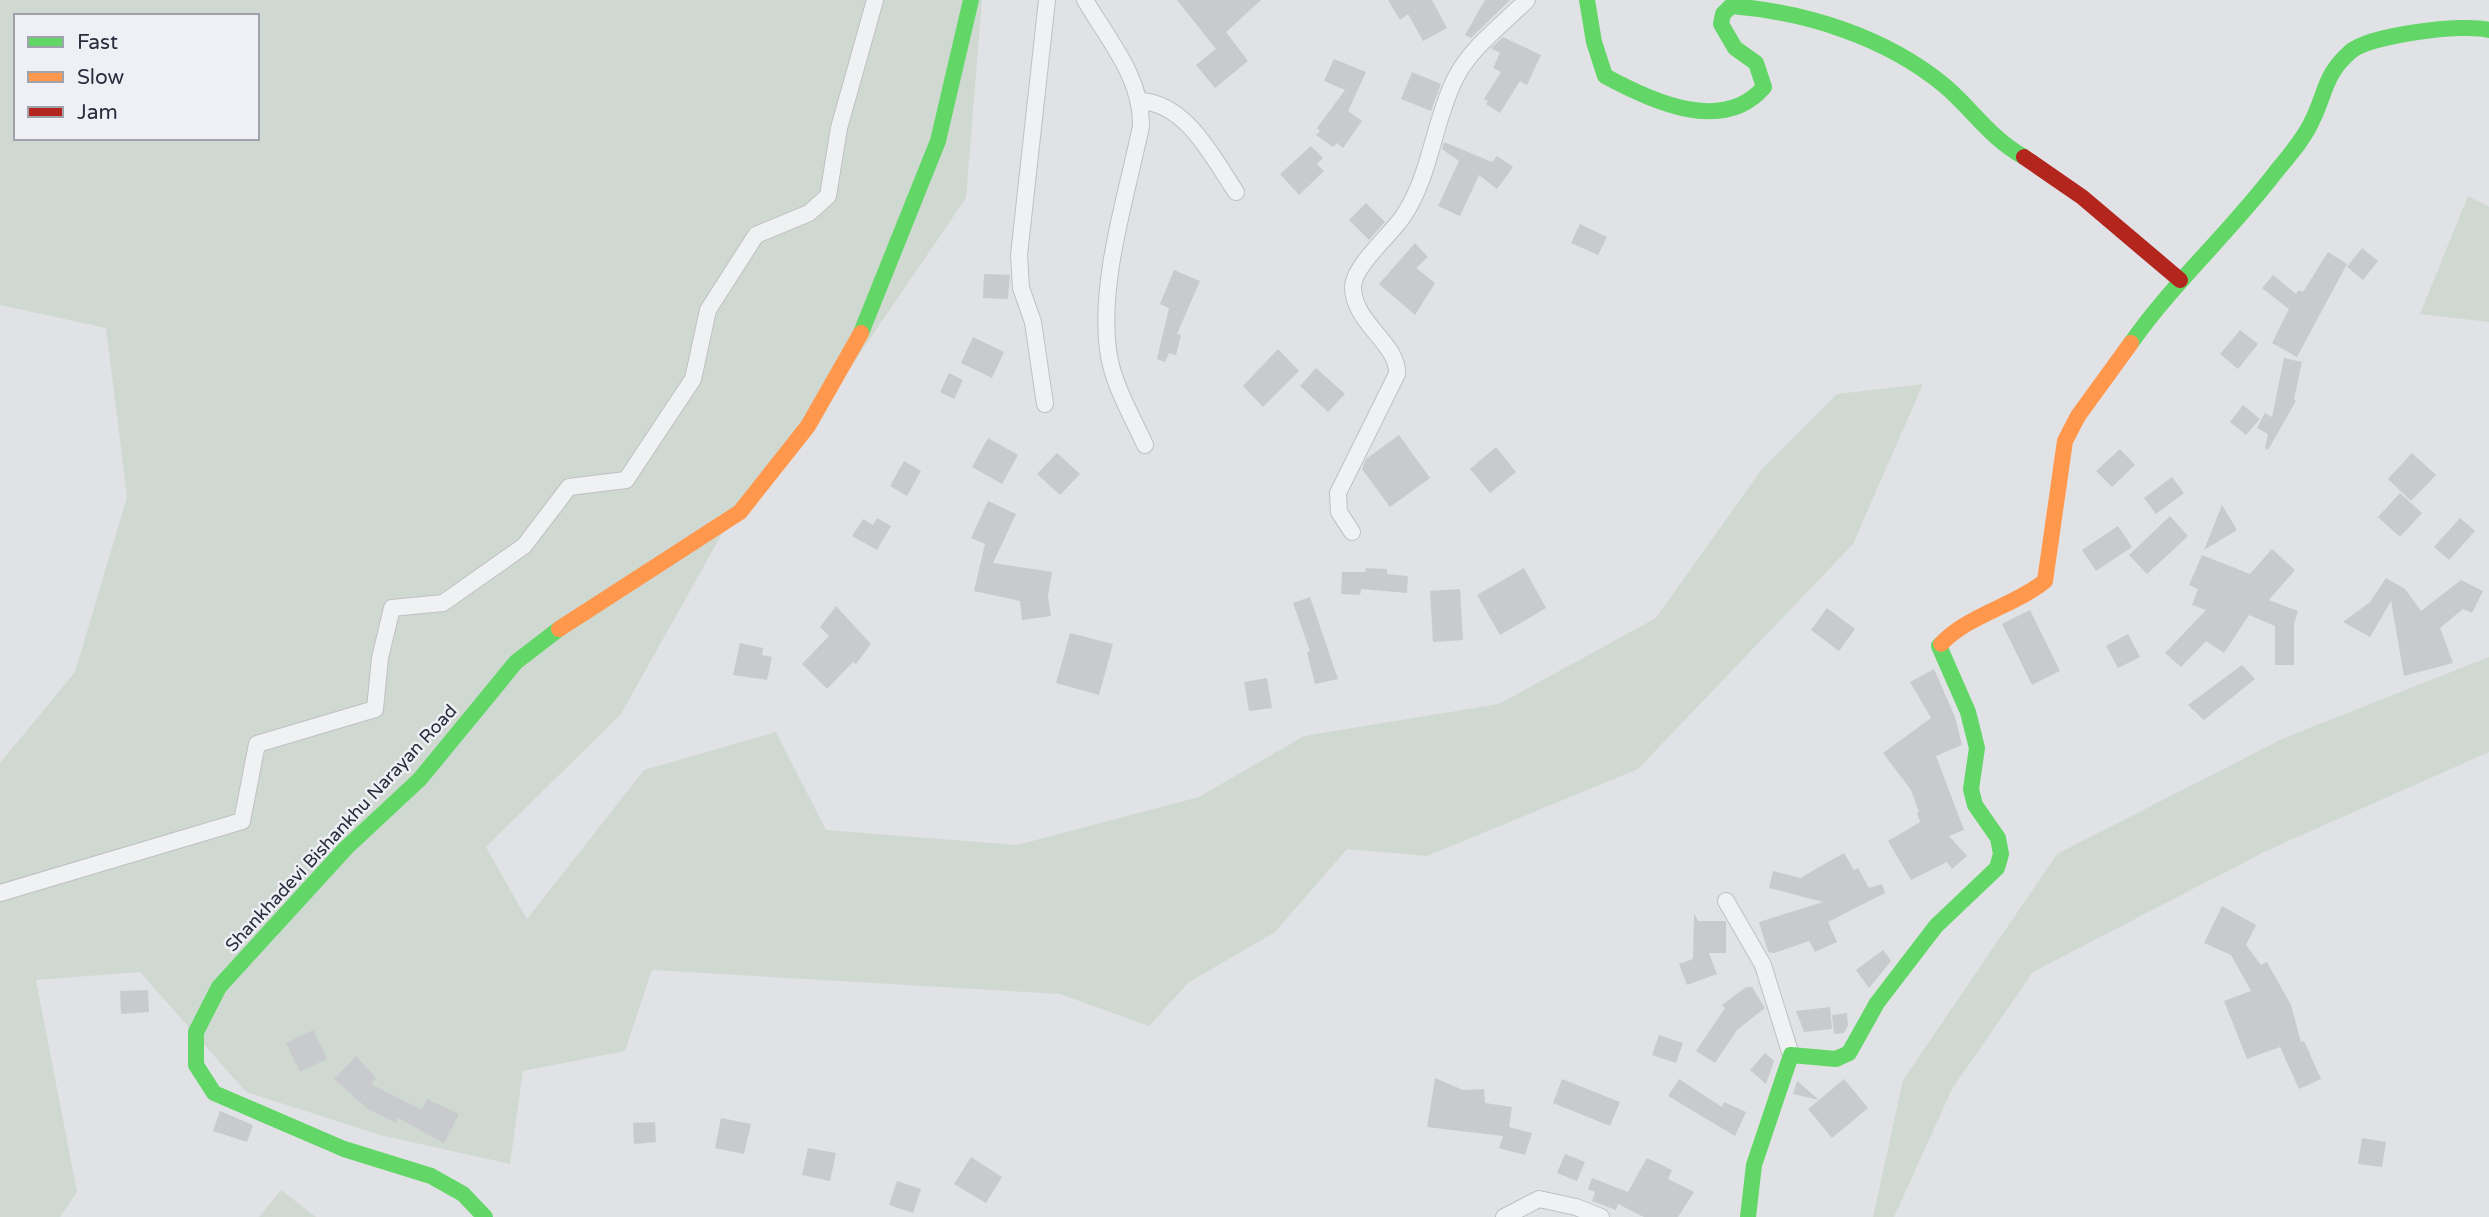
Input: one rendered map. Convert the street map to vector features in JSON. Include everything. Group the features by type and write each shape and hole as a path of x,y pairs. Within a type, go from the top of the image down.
{"street":[{"path":"0,893 242,821 257,744 375,709 380,658 392,608 443,603 524,546 569,487 626,480 693,379 708,310 756,235 809,213 828,196 839,128 875,0"},
{"name":"Shankhadevi Bishankhu Narayan Road","path":"485,1217 463,1194 431,1176 344,1149 214,1093 196,1065 196,1032 219,987 346,848 420,779 516,662 571,619 704,538 740,512 808,426 868,320 938,141 971,0"},
{"path":"1045,404 1033,322 1021,288 1019,255 1047,0"},
{"path":"1085,0 1135,83 1141,101 1141,126 1108,289 1108,351 1119,388 1145,445"},
{"path":"1352,532 1339,512 1338,493 1397,374 1398,362 1356,306 1352,284 1363,265 1402,218 1419,187 1455,78 1476,50 1527,0"},
{"path":"1587,0 1594,42 1605,75 1663,104 1728,110 1751,103 1763,87 1756,62 1735,48 1721,24 1723,14 1731,6 1767,7 1815,21 1875,45 1939,82 1996,140 2048,172 2086,201 2179,281"},
{"path":"1791,1055 1836,1059 1849,1053 1877,1003 1936,926 1997,868 2001,855 1997,838 1975,805 1972,789 1977,748 1968,712 1939,646 1951,632 2025,597 2045,581 2065,441 2102,381 2162,299 2274,175 2312,122 2327,77 2352,50 2405,34 2474,26 2489,30"},
{"path":"1141,101 1157,102 1194,131 1236,192"},
{"path":"1726,901 1763,965 1791,1055 1754,1165 1748,1217"},
{"path":"1504,1217 1539,1199 1576,1207 1601,1217"}],"shaded area":[{"path":"0,0 982,0 966,198 820,412 746,491 621,714 486,847 527,919 644,770 776,732 826,830 1017,845 1199,797 1304,736 1499,704 1656,618 1761,470 1837,394 1923,384 1853,544 1638,769 1427,856 1347,849 1275,932 1188,983 1149,1026 1060,994 652,970 625,1051 523,1071 510,1164 380,1135 246,1092 140,972 36,980 77,1192 60,1217 0,1217 0,763 75,672 127,497 106,328 0,305"},
{"path":"2468,196 2489,207 2489,322 2420,314"},
{"path":"2489,657 2489,752 2266,851 2033,972 1952,1089 1894,1217 1873,1217 1903,1080 2057,854 2284,738"},
{"path":"281,1190 316,1217 259,1217"}],"building":[{"path":"1177,0 1261,0 1226,32 1248,61 1215,88 1196,65 1216,49"},
{"path":"1388,0 1432,0 1447,28 1423,41 1408,14 1400,20"},
{"path":"1485,0 1510,0 1471,38 1465,35"},
{"path":"1503,37 1541,55 1527,85 1520,81 1500,113 1486,104 1488,101 1484,99 1501,72 1493,68 1500,53 1491,48"},
{"path":"1334,59 1366,72 1348,111 1362,121 1343,148 1337,143 1333,147 1316,135 1320,131 1317,128 1345,90 1324,81"},
{"path":"1412,72 1441,84 1431,111 1401,99"},
{"path":"1444,142 1492,162 1497,156 1513,167 1497,189 1479,175 1460,216 1438,206 1459,161 1442,149"},
{"path":"1311,146 1323,158 1317,164 1324,171 1299,195 1280,174"},
{"path":"1366,203 1385,222 1369,240 1349,220"},
{"path":"1580,224 1607,237 1598,255 1571,243"},
{"path":"1415,243 1428,257 1416,268 1435,283 1415,315 1379,284"},
{"path":"2362,248 2378,261 2363,280 2347,267"},
{"path":"2328,252 2347,264 2297,357 2272,343 2289,309 2262,288 2273,275 2296,294 2299,290 2303,292"},
{"path":"1174,270 1200,281 1177,334 1181,335 1176,355 1169,353 1165,362 1157,359 1169,308 1160,304"},
{"path":"984,274 1010,275 1008,299 983,298"},
{"path":"2240,330 2258,344 2238,369 2220,354"},
{"path":"973,337 1004,352 992,378 961,363"},
{"path":"1278,349 1299,371 1263,407 1243,386"},
{"path":"2284,358 2302,362 2294,399 2296,401 2268,450 2265,448 2268,434 2257,428 2265,413 2272,417"},
{"path":"1316,368 1345,394 1328,412 1300,386"},
{"path":"949,373 963,380 954,399 940,392"},
{"path":"2243,405 2260,419 2246,435 2230,422"},
{"path":"1399,435 1430,478 1390,507 1362,469 1366,459"},
{"path":"988,438 1018,455 1002,484 972,467"},
{"path":"1496,447 1516,472 1490,493 1470,469"},
{"path":"2120,449 2135,465 2112,487 2096,471"},
{"path":"1057,453 1080,474 1060,495 1037,474"},
{"path":"2412,453 2436,475 2411,501 2388,479"},
{"path":"904,461 921,471 907,496 890,486"},
{"path":"2172,477 2184,493 2156,514 2144,498"},
{"path":"2400,493 2422,513 2400,537 2378,517"},
{"path":"988,501 1016,514 993,563 1052,572 1048,596 1051,616 1022,620 1020,601 974,591 985,544 971,538"},
{"path":"2222,505 2237,530 2204,550"},
{"path":"2170,516 2188,536 2147,574 2129,555"},
{"path":"877,518 891,526 877,550 852,536 863,519 873,525"},
{"path":"2460,518 2475,531 2449,560 2434,547"},
{"path":"2118,526 2132,547 2096,571 2082,550"},
{"path":"2272,549 2295,570 2269,600 2298,611 2294,623 2294,665 2275,665 2275,626 2249,615 2224,653 2206,641 2181,667 2165,653 2206,610 2192,605 2198,589 2189,585 2202,555 2250,574"},
{"path":"1366,568 1387,569 1387,574 1408,576 1407,593 1361,589 1360,595 1341,594 1342,572 1365,572"},
{"path":"1524,568 1546,608 1500,635 1477,595"},
{"path":"2386,578 2405,589 2421,611 2461,580 2483,591 2472,613 2463,609 2440,628 2453,663 2404,676 2391,601 2370,637 2343,622 2370,602"},
{"path":"1460,589 1463,640 1433,642 1430,591"},
{"path":"1310,597 1338,679 1315,684 1307,652 1310,651 1293,603"},
{"path":"836,606 871,644 856,664 853,662 827,689 802,664 829,636 820,627"},
{"path":"1827,608 1855,629 1839,651 1811,630"},
{"path":"2030,610 2060,671 2032,685 2002,624"},
{"path":"1070,633 1113,644 1099,695 1056,683"},
{"path":"2128,634 2140,657 2118,668 2106,646"},
{"path":"740,643 763,648 762,655 772,657 767,680 733,675"},
{"path":"2242,665 2255,679 2204,720 2188,705"},
{"path":"1934,669 1955,717 1962,745 1936,756 1964,830 1949,836 1967,856 1952,869 1947,862 1911,880 1888,841 1920,822 1919,812 1911,790 1883,753 1931,718 1910,682"},
{"path":"1267,678 1272,708 1249,711 1244,682"},
{"path":"1844,853 1854,870 1858,868 1869,888 1882,884 1885,893 1828,922 1837,942 1815,952 1809,941 1774,953 1768,952 1759,922 1823,902 1769,888 1773,871 1800,878"},
{"path":"2222,906 2256,925 2246,945 2261,965 2267,962 2291,1005 2301,1042 2304,1041 2321,1079 2299,1089 2280,1047 2247,1059 2224,1001 2251,991 2231,955 2204,943"},
{"path":"1694,913 1698,921 1726,921 1726,953 1709,953 1717,974 1687,985 1679,964 1693,959"},
{"path":"1883,950 1891,961 1869,988 1856,970"},
{"path":"1746,987 1752,987 1765,1008 1737,1030 1715,1063 1696,1051 1725,1008 1722,1005"},
{"path":"148,990 149,1012 121,1014 120,991"},
{"path":"1830,1007 1832,1029 1804,1032 1796,1011"},
{"path":"1847,1013 1848,1025 1844,1033 1834,1034 1832,1015"},
{"path":"313,1030 327,1059 300,1072 286,1043"},
{"path":"1659,1035 1683,1043 1676,1063 1652,1055"},
{"path":"1765,1053 1774,1061 1766,1084 1750,1070"},
{"path":"356,1056 376,1078 371,1084 422,1110 427,1099 459,1114 444,1143 398,1118 396,1123 368,1109 334,1079"},
{"path":"1435,1078 1463,1090 1484,1089 1485,1103 1512,1107 1509,1127 1532,1133 1525,1155 1499,1148 1503,1136 1427,1127"},
{"path":"1562,1079 1620,1102 1610,1126 1553,1103"},
{"path":"1679,1079 1722,1107 1724,1102 1746,1112 1735,1136 1668,1096"},
{"path":"1844,1079 1868,1108 1832,1138 1808,1109"},
{"path":"1797,1081 1819,1100 1793,1094"},
{"path":"220,1111 253,1125 247,1142 213,1131"},
{"path":"721,1118 751,1124 744,1154 715,1148"},
{"path":"655,1122 656,1142 634,1144 633,1123"},
{"path":"2362,1138 2386,1142 2382,1167 2358,1164"},
{"path":"808,1148 836,1153 830,1181 802,1175"},
{"path":"1565,1154 1585,1162 1577,1181 1557,1173"},
{"path":"971,1157 1002,1177 986,1203 954,1184"},
{"path":"1647,1158 1672,1170 1668,1179 1694,1192 1678,1217 1644,1217 1618,1204 1616,1210 1592,1201 1595,1192 1588,1189 1592,1178 1628,1192"},
{"path":"897,1181 921,1189 913,1213 889,1205"}],"traffic: fast":[{"path":"861,333 938,141 971,0"},
{"path":"1587,0 1594,42 1605,76 1665,103 1686,109 1728,109 1747,101 1764,87 1756,63 1735,48 1721,24 1723,14 1731,6 1759,9 1788,14 1844,30 1897,54 1945,86 1991,132 2024,157"},
{"path":"2131,343 2165,299 2240,216 2295,148 2312,121 2330,77 2350,52 2376,40 2417,32 2459,28 2489,30"},
{"path":"485,1217 463,1194 431,1176 344,1149 214,1093 196,1065 196,1032 219,987 346,848 420,779 516,662 559,629"},
{"path":"1748,1217 1754,1165 1791,1055 1836,1059 1849,1053 1877,1003 1936,926 1997,868 2001,854 1998,838 1975,805 1971,789 1977,748 1968,712 1939,646 1941,644"}],"traffic: slow":[{"path":"559,629 740,512 808,426 861,333"},
{"path":"1941,644 1964,625 2033,590 2045,581 2065,441 2078,416 2131,343"}],"traffic: jam":[{"path":"2024,157 2082,197 2180,280"}]}
